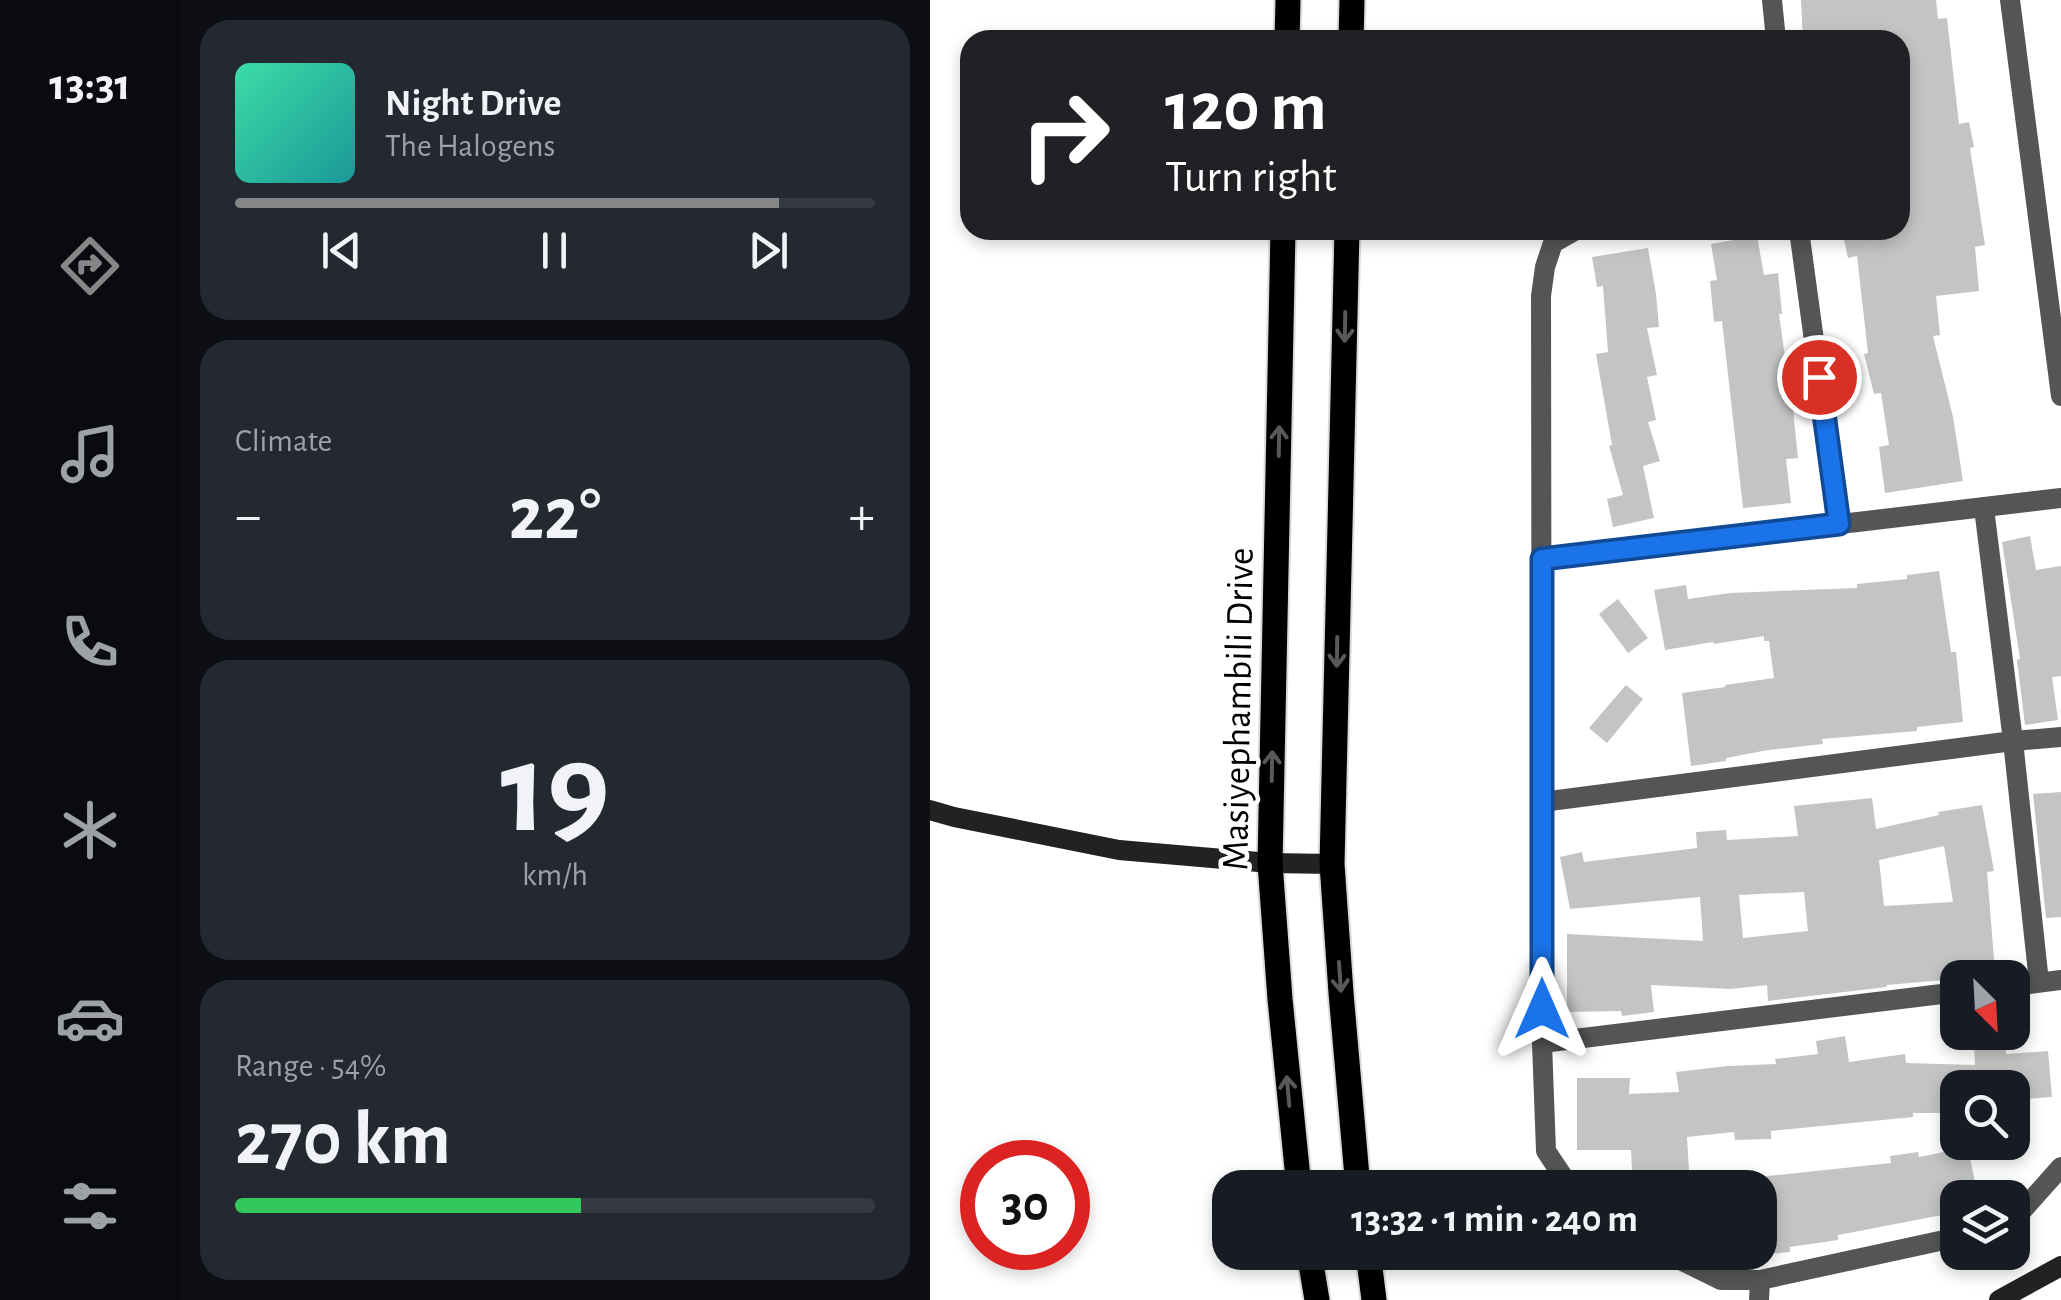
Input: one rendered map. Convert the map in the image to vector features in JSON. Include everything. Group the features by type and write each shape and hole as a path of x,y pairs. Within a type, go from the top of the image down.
{"main road":[{"path":"1287,30 1288,0"},
{"path":"1351,30 1352,0"},
{"name":"Masiyephambili Drive","path":"1283,240 1270,862 1297,1170"},
{"path":"1347,240 1332,864 1357,1170"},
{"path":"1312,1270 1317,1300"},
{"path":"1370,1270 1374,1300"}],"street":[{"path":"1772,0 1775,30"},
{"path":"2010,0 2061,396"},
{"path":"1557,240 1545,267 1540,296 1542,1044 1546,1152 1558,1170"},
{"path":"1801,240 1839,524"},
{"path":"1542,559 2061,498"},
{"path":"1984,508 2039,982"},
{"path":"1542,802 2061,737"},
{"path":"930,810 1118,850 1332,864"},
{"path":"2030,983 2061,980"},
{"path":"1542,1044 1940,994"},
{"path":"2030,1202 2061,1167"},
{"path":"1701,1270 1759,1290 1940,1242"},
{"path":"1999,1300 2061,1266"}],"building":[{"path":"1801,0 1936,0 1938,19 1947,18 1959,124 1969,122 1985,245 1975,247 1979,291 1936,296 1940,335 1933,336 1953,417 1963,481 1885,493 1879,447 1889,445 1881,393 1874,394 1864,354 1868,353 1857,256 1848,258 1844,240 1910,240 1910,30 1802,30"},
{"path":"1758,240 1764,275 1778,273 1779,314 1798,458 1786,459 1791,503 1743,508 1722,321 1714,322 1710,281 1717,280 1711,244"},
{"path":"1648,248 1659,327 1647,328 1657,375 1647,377 1656,420 1648,422 1660,461 1643,466 1654,518 1613,527 1607,499 1623,495 1609,446 1612,445 1596,354 1608,352 1603,286 1597,287 1592,257"},
{"path":"2030,536 2036,570 2061,566 2061,676 2052,677 2058,720 2025,725 2017,660 2020,659 2002,542"},
{"path":"1939,571 1951,652 1956,652 1963,722 1917,727 1917,731 1822,739 1823,744 1768,750 1691,766 1682,693 1774,678 1769,641 1764,641 1764,636 1665,650 1654,590 1686,585 1688,599 1730,593 1857,588 1857,584"},
{"path":"1618,599 1648,638 1628,653 1599,614"},
{"path":"1626,685 1643,699 1607,743 1589,728"},
{"path":"2061,792 2061,917 2046,918 2033,794"},
{"path":"1872,798 1876,829 1982,805 1994,871 1987,872 1994,960 1940,960 1940,980 1768,1001 1767,985 1730,989 1651,985 1654,1012 1622,1016 1621,1011 1567,1012 1567,934 1703,941 1700,897 1570,909 1560,857 1582,852 1584,862 1697,848 1696,832 1726,830 1727,840 1798,836 1794,806","holes":["1944,846 1953,902 1884,906 1879,860","1804,892 1808,931 1743,938 1739,895"]},
{"path":"1845,1036 1849,1062 1905,1054 1906,1063 1975,1065 1974,1050 2006,1050 2006,1054 2048,1051 2052,1097 2030,1099 2030,1070 1940,1070 1940,1113 1771,1131 1771,1139 1735,1140 1734,1132 1687,1137 1689,1170 1632,1170 1631,1150 1577,1150 1577,1078 1630,1078 1629,1094 1679,1092 1676,1072 1776,1064 1775,1059 1818,1054 1816,1041"},
{"path":"1918,1152 1919,1157 1940,1153 1940,1160 1971,1160 1974,1180 1940,1180 1940,1215 1838,1235 1838,1240 1790,1247 1790,1252 1777,1253 1777,1175 1891,1163 1890,1156"}],"route":[{"path":"1542,1009 1542,559 1839,524 1819,377"}]}
